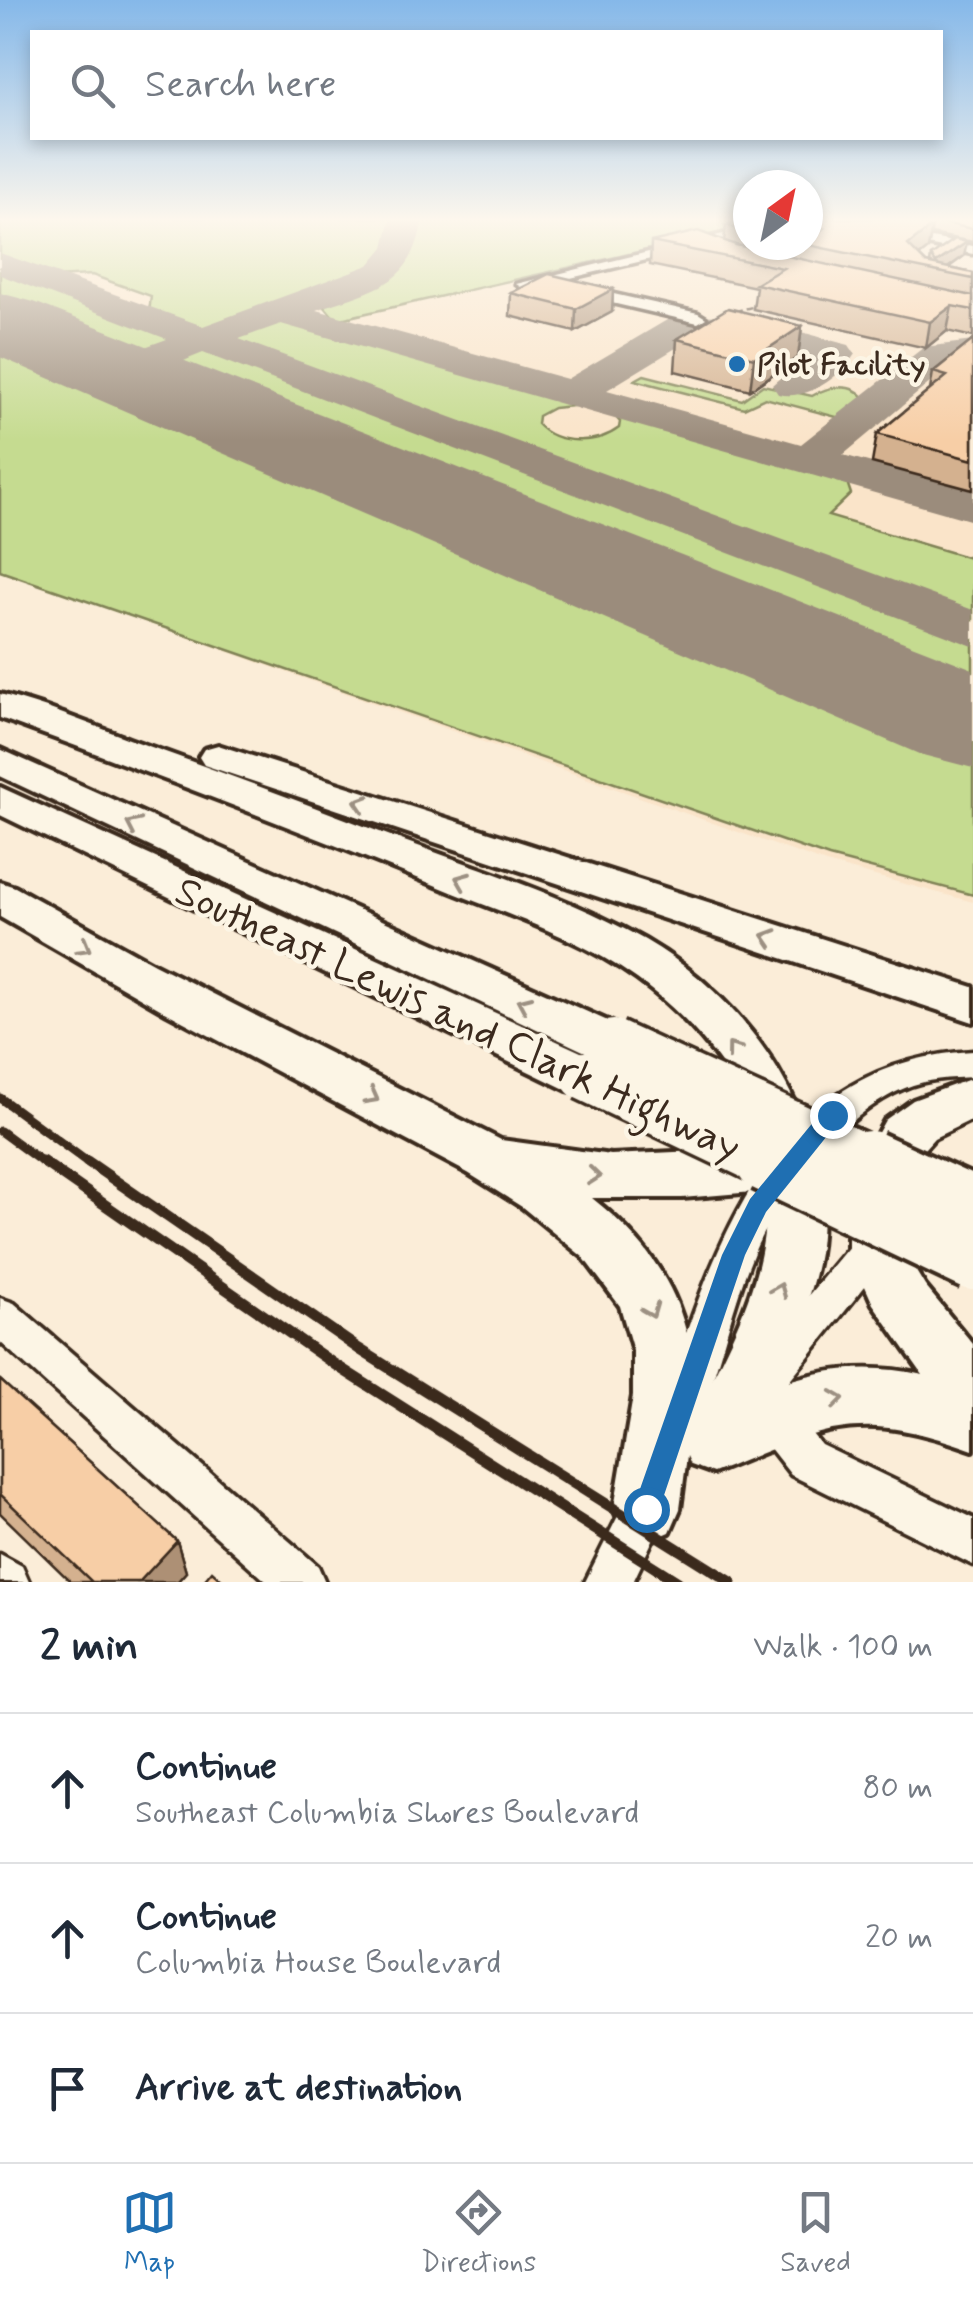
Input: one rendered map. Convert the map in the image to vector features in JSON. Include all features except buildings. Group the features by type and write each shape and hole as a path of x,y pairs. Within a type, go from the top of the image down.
{"highway":[{"path":"0,688 973,1005"},
{"path":"0,704 287,809 599,936 655,968 700,1006 774,1111 790,1166 794,1228 786,1276 713,1444"},
{"name":"Southeast Lewis and Clark Highway","path":"0,761 599,1060 973,1260"},
{"name":"Southeast Lewis and Clark Highway","path":"0,798 599,1060 961,1191"},
{"path":"0,897 92,952 465,1146 574,1214 615,1252 643,1291 659,1332 664,1379 646,1509"},
{"path":"973,1098 927,1113 907,1129 882,1172 874,1244 924,1330 973,1385"},
{"path":"465,1146 568,1174 622,1179 790,1166 882,1172 961,1191"},
{"path":"713,1444 770,1415 819,1401 874,1394 973,1420"}],"street":[{"path":"591,292 698,318"},
{"path":"608,1582 646,1509 734,1255 758,1206 832,1115 864,1091 921,1069 973,1064"},
{"path":"646,1509 713,1444 874,1244 961,1191"},
{"path":"0,1316 302,1582"},
{"path":"770,1415 806,1460 965,1543"},
{"path":"0,1576 6,1582"}],"shaded area":[{"path":"0,292 335,294 318,316 336,320 466,292 973,292 973,902 826,863 0,571"}],"green space":[{"path":"0,292 63,292 168,332 177,342 159,352 114,353 64,338 0,310"},
{"path":"139,292 461,292 336,320 314,294 204,333 149,313 151,296"},
{"path":"284,318 833,474 847,482 851,494 828,516 973,559 973,620 225,339","holes":["583,405 611,412 620,422 619,428 588,440 555,436 537,424 538,416 553,408"]},
{"path":"0,334 973,743 973,895 829,857 0,571"},
{"path":"206,350 227,354 948,627 973,639 973,671 941,691 160,375 162,365 177,355"},
{"path":"644,375 742,400 763,385 812,396 833,388 847,388 865,399 840,418 765,398 744,408 635,380"}],"taxiway":[{"path":"77,292 203,339"},
{"path":"203,339 331,292"},
{"path":"282,312 809,460"},
{"path":"573,393 681,328 726,328 835,354 793,385"},
{"path":"118,371 203,339"},
{"path":"203,339 973,629"},
{"path":"809,460 938,356 973,353"},
{"path":"809,460 973,506"},
{"path":"921,701 947,704 973,687"}],"runway":[{"path":"0,322 973,722"}],"railway":[{"path":"0,1098 90,1164"},
{"path":"0,1131 45,1164"},
{"path":"42,1161 334,1364 678,1582"},
{"path":"87,1161 359,1349 731,1582"}],"place":[{"name":"Pilot Facility","path":"737,364"}],"route":[{"path":"646,1509 734,1255 758,1206 832,1115"}]}
